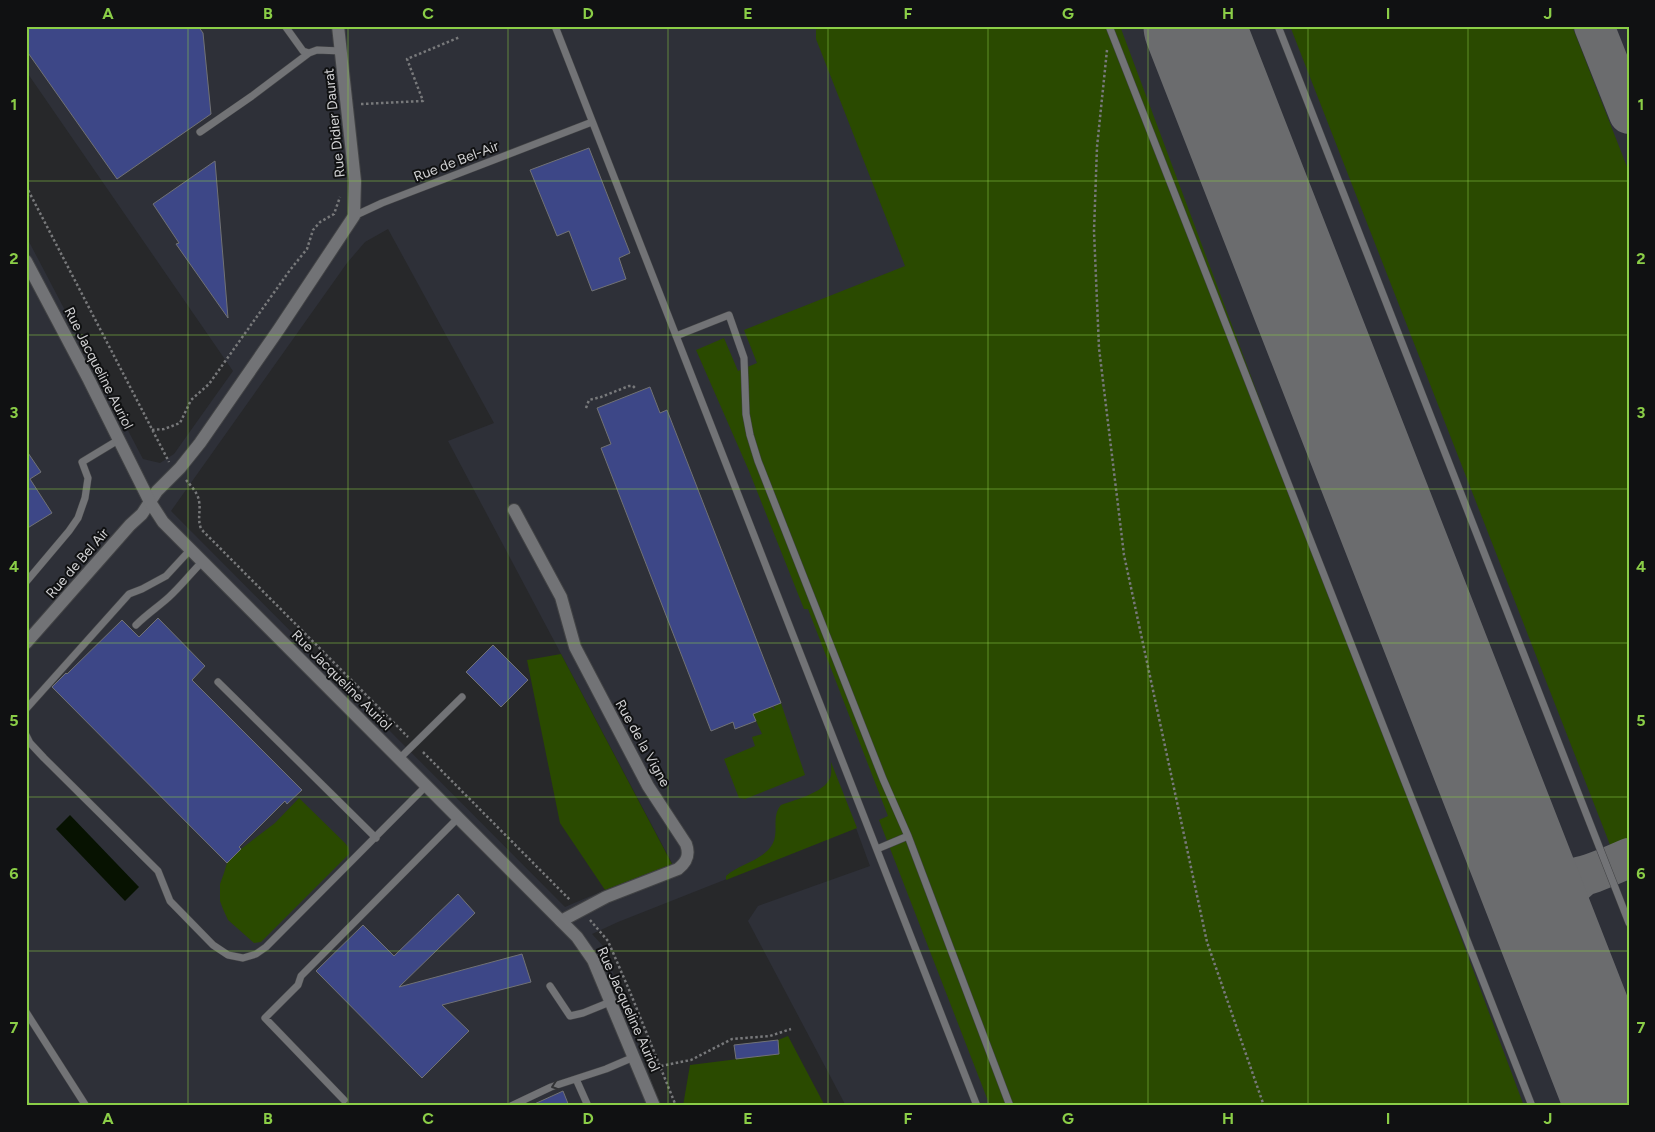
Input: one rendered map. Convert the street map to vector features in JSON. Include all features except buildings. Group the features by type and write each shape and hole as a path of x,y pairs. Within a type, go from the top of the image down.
{"street":[{"name":"Rue Didier Daurat","path":"338,26 356,182 354,216"},
{"name":"Rue de Bel Air","path":"26,643 130,525 142,514 157,491 177,472 280,329 354,216"},
{"name":"Rue Jacqueline Auriol","path":"26,261 120,439 150,502 163,522 586,948 593,960 654,1106"},
{"name":"Rue de la Vigne","path":"514,510 560,597 575,647 648,786 686,844 688,851 688,857 678,869 606,897 561,921"}],"lane":[{"path":"285,26 302,51 309,53"},
{"path":"555,26 978,1106"},
{"path":"1109,26 1532,1106"},
{"path":"1278,26 1629,922"},
{"path":"200,132 309,53 316,50 340,51"},
{"name":"Rue de Bel-Air","path":"354,216 382,203 592,122"},
{"path":"676,336 729,315 744,358 746,414 758,462 908,836 1010,1106"},
{"path":"26,582 78,518 85,498 88,478 82,462 120,439"},
{"path":"26,709 129,594 142,590 166,576 190,550"},
{"path":"136,625 170,596 202,562"},
{"path":"218,682 376,838"},
{"path":"399,759 462,697"},
{"path":"26,735 30,743 44,758 158,871 170,901 213,945 228,955 243,958 256,954 266,947 426,786"},
{"path":"344,1100 265,1018 298,986 301,976 458,818"},
{"path":"877,849 908,836"},
{"path":"550,986 570,1016 610,1002"},
{"path":"26,1012 86,1106"},
{"path":"511,1106 551,1087 634,1058"},
{"path":"576,1079 588,1106"}],"path":[{"path":"347,105 423,101 407,58 460,37"},
{"path":"1107,45 1097,147 1094,231 1099,348 1124,555 1207,942 1264,1106"},
{"path":"26,186 170,465 196,491 199,501 198,514 201,528 602,932 661,1066 676,1106"},
{"path":"152,430 164,429 180,424 191,400 209,384 307,248 313,230 320,222 334,214 342,192"},
{"path":"586,408 589,400 629,386 635,388"},
{"path":"661,1066 691,1060 732,1039 770,1036 791,1029"}],"shaded area":[{"path":"26,26 1629,26 1629,1106 846,1106 748,921 758,906 870,866 856,828 592,934 604,947 660,1106 26,1106 26,236 143,459 160,463 174,454 233,371 26,71","holes":["388,229 494,423 448,441 672,863 565,907 171,511 347,263 365,242"]},
{"path":"70,815 139,887 125,901 56,829"}],"green space":[{"path":"816,26 1120,26 1524,1106 990,1106 879,820 888,816 808,609 804,609 749,471 696,350 724,338 738,371 757,363 744,330 905,266 816,39"},
{"path":"1290,26 1572,26 1629,172 1629,849 1614,855"},
{"path":"561,654 672,864 605,890 560,823 527,660"},
{"path":"781,703 805,775 745,799 739,798 724,759 755,746 752,737 762,734 753,714 771,707 775,710 774,706"},
{"path":"831,762 857,828 726,880 726,876 731,872 758,858 769,849 775,838 776,814 781,805 822,788 831,776"},
{"path":"299,798 345,843 349,854 261,942 254,943 228,920 220,901 220,884 227,863 241,849 275,823"},
{"path":"788,1036 825,1106 683,1106 690,1065 779,1054 778,1040"}],"taxiway":[{"path":"1594,26 1629,114"},
{"path":"1514,843 1527,862 1539,872 1551,877 1564,879 1591,874 1629,858"},
{"path":"1553,944 1557,906 1566,893 1582,877"}],"runway":[{"path":"1194,26 1616,1106"}]}
